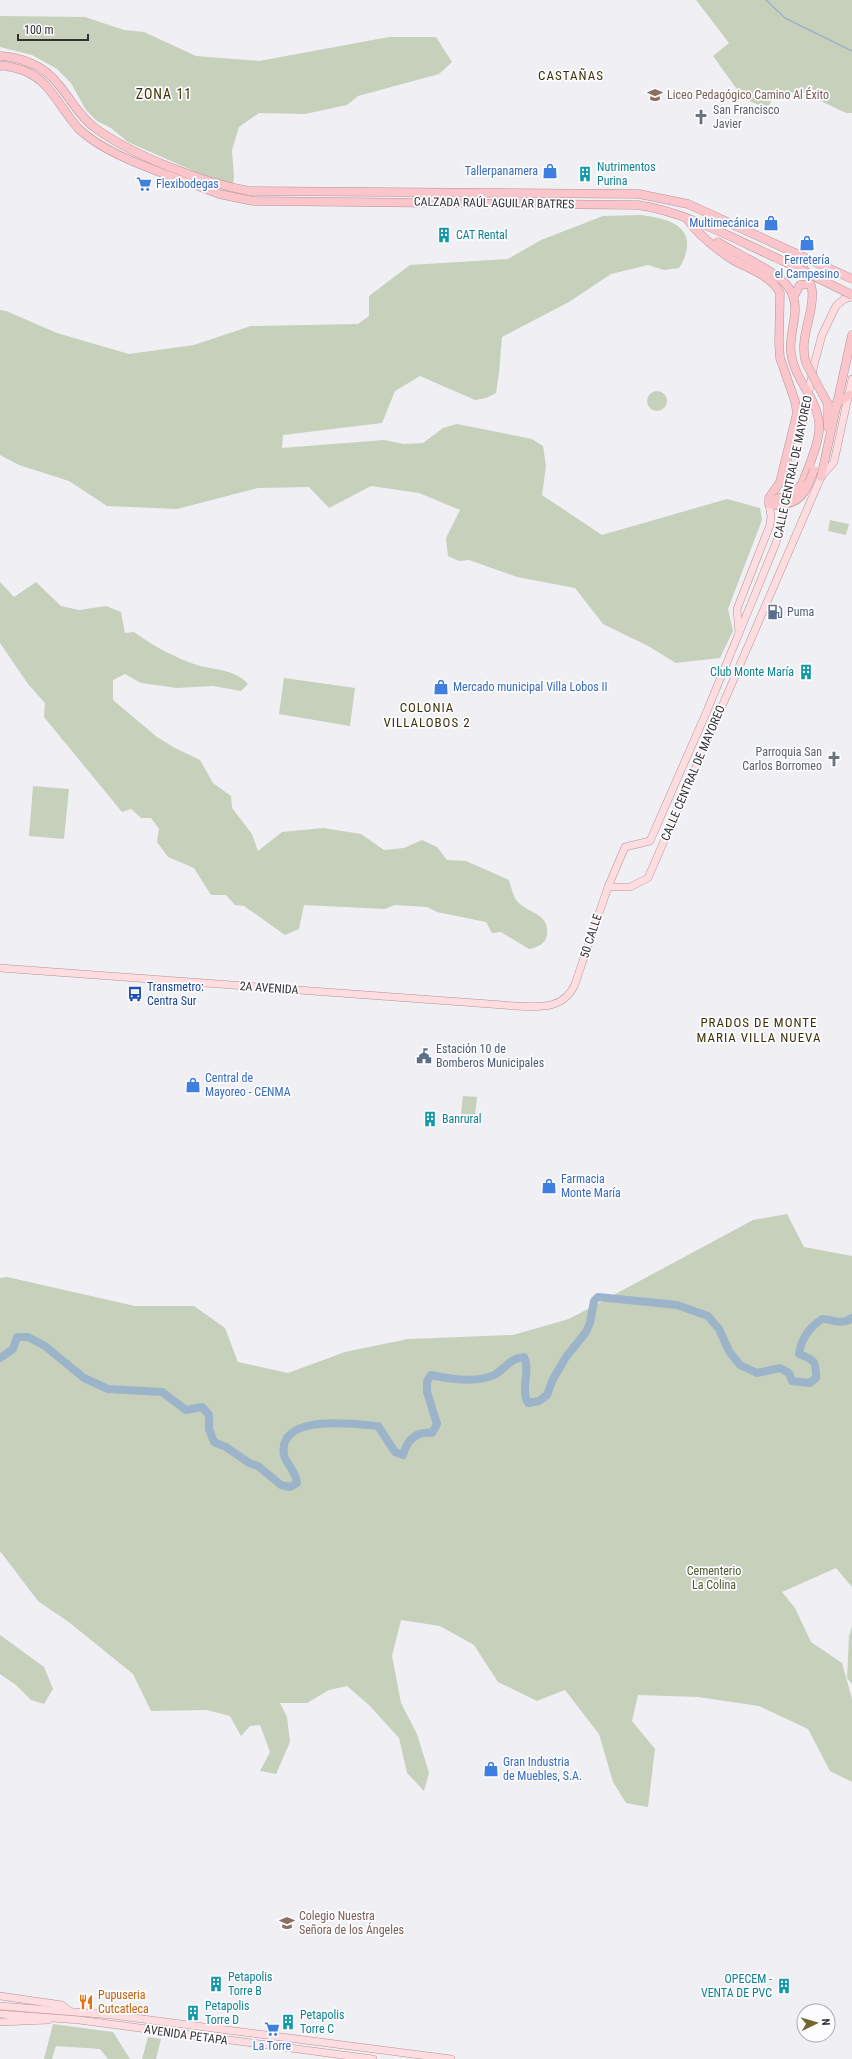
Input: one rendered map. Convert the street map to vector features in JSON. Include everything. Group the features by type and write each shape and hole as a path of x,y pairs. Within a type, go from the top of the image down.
{"highway":[{"name":"CALZADA RAÚL AGUILAR BATRES","path":"0,56 13,57 26,61 50,75 87,122 108,136 130,148 206,181 249,191 639,194 688,204 852,279"},
{"name":"CALZADA RAÚL AGUILAR BATRES","path":"0,66 20,69 41,80 49,88 79,128 99,144 124,157 219,194 253,201 638,205 661,208 781,260 852,296"},
{"path":"124,157 130,148"},
{"path":"688,219 708,236 780,279 794,296 796,311 790,352 794,365 818,415 819,428 802,484 792,495 772,501"},
{"path":"688,219 699,233 715,246 732,259 770,281 780,293 780,358 797,413 780,482 772,501"},
{"path":"795,253 810,284 811,302 804,339 806,363 828,404 827,422 829,436"},
{"path":"794,296 800,285 805,283 810,284"},
{"path":"821,477 824,457 852,335"},
{"path":"836,404 849,395"},
{"path":"772,501 789,504 798,500 805,491 814,470 824,457"}],"main road":[{"name":"CALLE CENTRAL DE MAYOREO","path":"625,847 650,841 739,634 779,534 810,398 817,355 827,322 838,304 844,299 852,296"},
{"name":"CALLE CENTRAL DE MAYOREO","path":"608,887 630,887 648,878 821,477 834,462 852,379"},
{"path":"739,634 736,613 770,525 772,501"},
{"name":"50 CALLE","path":"539,1007 559,1003 569,995 573,988 608,887 625,847"},
{"name":"2A AVENIDA","path":"0,968 539,1007"},
{"path":"0,1996 62,2005 69,2011"},
{"path":"0,2001 69,2011"},
{"name":"AVENIDA PETAPA","path":"0,2006 112,2014 451,2059"},
{"name":"AVENIDA PETAPA","path":"0,2014 58,2018 373,2059"},
{"path":"0,2018 48,2020"},
{"path":"0,2022 48,2020 58,2018"},
{"path":"294,2049 296,2039"}],"green space":[{"path":"696,0 852,0 852,113 846,113 804,93 777,92 767,108 744,99 713,56 729,43"},
{"path":"0,16 85,17 124,30 144,32 196,56 259,61 389,37 436,37 452,62 439,74 358,96 347,105 305,114 259,113 239,127 232,150 234,177 233,184 198,173 128,142 111,128 97,121 86,110 71,83 57,69 32,55 0,47"},
{"path":"641,215 672,222 684,232 687,248 679,268 664,270 648,265 611,274 569,302 502,337 496,393 486,398 475,400 420,376 395,391 382,423 283,435 282,448 384,440 404,444 423,443 443,428 457,424 532,439 543,446 546,466 542,495 602,535 727,499 760,508 762,520 728,609 733,631 720,658 676,663 648,646 603,624 575,588 517,577 469,560 459,561 448,556 446,538 460,510 419,493 371,486 329,508 309,487 258,488 177,509 107,506 69,481 19,465 0,455 0,310 6,311 57,333 129,354 194,345 251,326 358,324 369,316 369,296 410,265 508,259 541,240 603,216"},
{"path":"657,391 664,394 667,401 664,408 657,411 650,408 647,401 650,394"},
{"path":"830,520 849,524 846,535 828,531"},
{"path":"0,582 14,597 36,582 61,606 79,610 106,606 121,612 125,633 134,632 176,657 199,666 229,672 236,675 248,684 241,691 213,686 177,688 141,683 125,674 113,680 113,700 157,737 175,748 200,760 213,783 231,796 232,808 252,834 258,851 282,832 323,828 361,834 384,850 404,848 422,840 437,847 447,860 466,861 509,880 513,894 517,901 542,918 545,922 547,935 543,943 529,949 501,932 492,933 486,922 437,912 427,907 395,905 385,909 304,905 299,929 285,935 244,906 235,905 226,895 211,895 194,868 168,857 157,842 159,829 151,818 141,818 131,809 122,812 44,717 45,703 28,684 0,643"},
{"path":"284,678 355,688 350,726 279,714"},
{"path":"33,786 69,789 64,839 29,836"},
{"path":"463,1096 477,1097 474,1124 460,1123"},
{"name":"Cementerio La Colina","path":"787,1214 804,1247 852,1256 852,1587 836,1568 782,1592 795,1608 811,1642 842,1663 852,1699 852,1782 830,1771 808,1729 759,1706 698,1697 638,1695 632,1721 655,1749 648,1807 626,1803 613,1782 599,1734 565,1690 537,1701 498,1682 474,1645 440,1626 401,1620 392,1656 401,1703 417,1734 429,1773 424,1791 407,1773 399,1738 369,1705 347,1686 329,1690 307,1703 280,1703 287,1717 290,1742 276,1774 260,1771 270,1752 260,1725 250,1726 241,1736 230,1716 207,1710 151,1711 133,1674 70,1623 38,1601 0,1551 0,1278 7,1277 135,1306 194,1306 225,1328 238,1362 288,1373 345,1352 408,1339 513,1335 569,1319 753,1220"},
{"path":"852,1626 852,1684 847,1678 849,1636"},
{"path":"0,1635 44,1667 53,1689 44,1704 31,1700 16,1685 0,1674"},
{"path":"53,2024 113,2032 130,2059 108,2059 100,2049 56,2046 52,2059 44,2059"},
{"path":"148,2037 161,2039 156,2059 142,2059"}],"waterway":[{"path":"766,0 785,18 852,51"},
{"path":"0,1358 13,1349 17,1337 28,1337 45,1346 84,1378 108,1389 162,1392 186,1410 202,1407 209,1415 209,1429 214,1442 226,1447 249,1463 258,1466 281,1485 290,1487 297,1483 295,1475 284,1455 285,1442 292,1432 304,1427 336,1423 378,1426 395,1452 403,1455 407,1445 413,1438 421,1433 432,1433 437,1424 427,1392 427,1381 431,1375 463,1380 480,1379 494,1375 515,1359 524,1357 526,1362 526,1398 528,1403 539,1401 547,1395 553,1379 566,1357 586,1332 590,1323 594,1301 598,1297 677,1305 708,1316 719,1329 729,1351 740,1365 757,1373 780,1368 789,1373 792,1381 810,1383 816,1378 816,1368 814,1362 799,1354 804,1338 822,1319 844,1322 852,1318"}],"place":[{"name":"Liceo Pedagógico Camino Al Éxito","path":"655,95"},
{"name":"San Francisco Javier","path":"701,117"},
{"name":"Tallerpanamera","path":"550,171"},
{"name":"Nutrimentos Purina","path":"585,174"},
{"name":"Flexibodegas","path":"144,184"},
{"name":"Multimecánica","path":"771,223"},
{"name":"CAT Rental","path":"444,235"},
{"name":"Ferretería el Campesino","path":"807,243"},
{"name":"Puma","path":"775,612"},
{"name":"Club Monte María","path":"806,672"},
{"name":"Mercado municipal Villa Lobos II","path":"441,687"},
{"name":"Parroquia San Carlos Borromeo","path":"834,759"},
{"name":"Transmetro: Centra Sur","path":"135,994"},
{"name":"Estación 10 de Bomberos Municipales","path":"424,1056"},
{"name":"Central de Mayoreo - CENMA","path":"193,1085"},
{"name":"Banrural","path":"430,1119"},
{"name":"Farmacia Monte María","path":"549,1186"},
{"name":"Gran Industria de Muebles, S.A.","path":"491,1769"},
{"name":"Colegio Nuestra Señora de los Ángeles","path":"287,1923"},
{"name":"Petapolis Torre B","path":"216,1984"},
{"name":"OPECEM - VENTA DE PVC","path":"784,1986"},
{"name":"Pupuseria Cutcatleca","path":"86,2002"},
{"name":"Petapolis Torre D","path":"193,2013"},
{"name":"Petapolis Torre C","path":"288,2022"},
{"name":"La Torre","path":"272,2029"}],"district":[{"name":"CASTAÑAS","path":"571,75"},
{"name":"ZONA 11","path":"164,94"},
{"name":"COLONIA VILLALOBOS 2","path":"427,714"},
{"name":"PRADOS DE MONTE MARIA VILLA NUEVA","path":"759,1030"}]}
